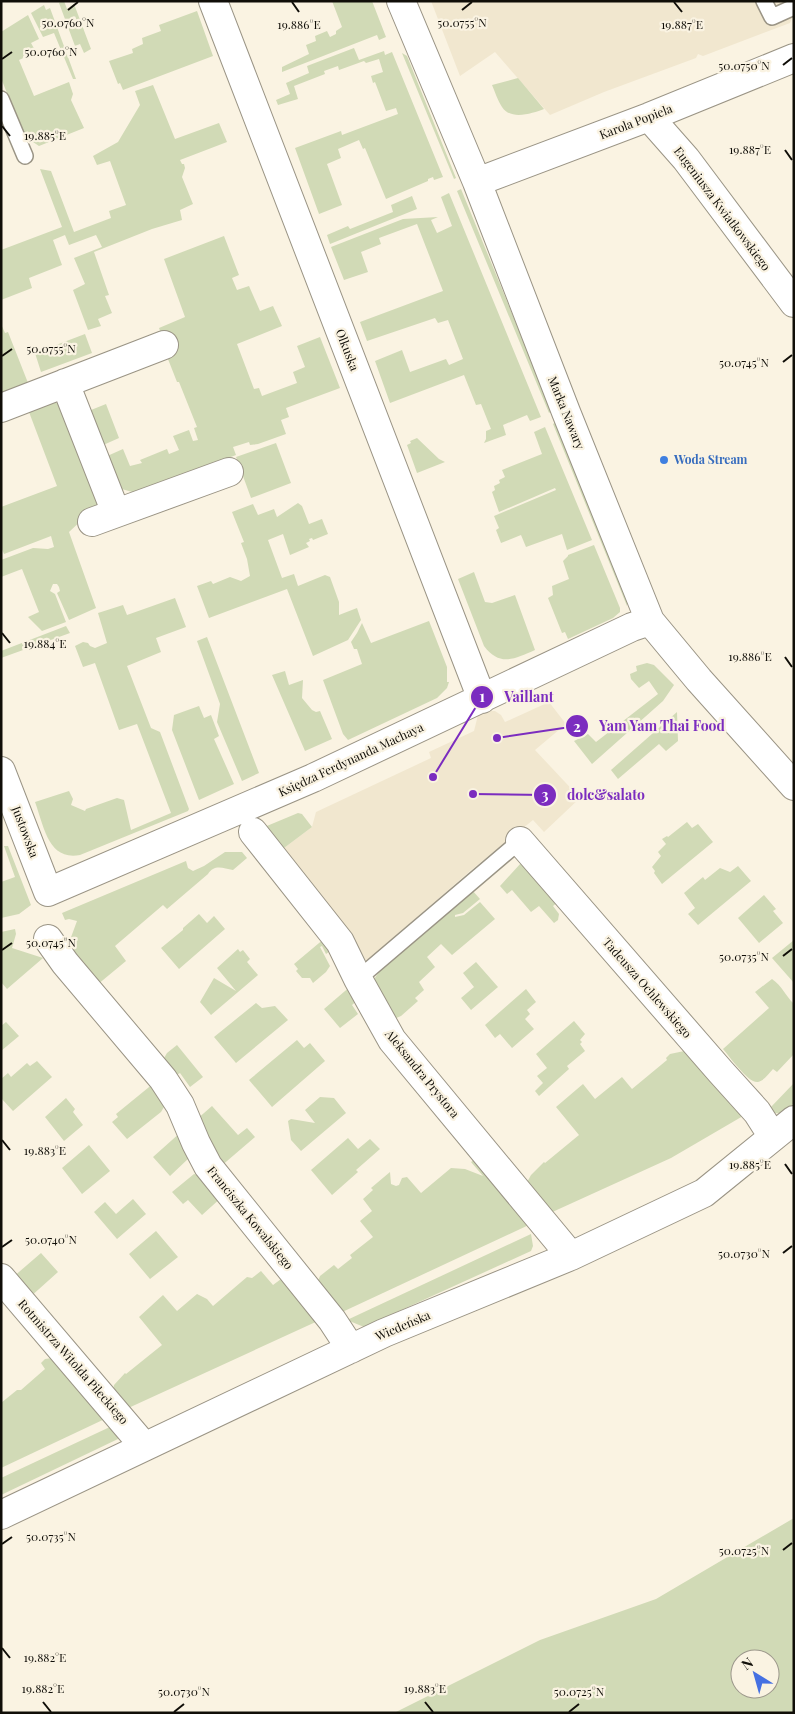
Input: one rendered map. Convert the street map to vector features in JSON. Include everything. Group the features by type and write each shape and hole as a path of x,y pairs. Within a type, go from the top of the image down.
{"street":[{"name":"Olkuska","path":"213,1 482,699"},
{"name":"Marka Nawary","path":"401,1 477,182 566,412 650,621 699,680 794,786"},
{"name":"Karola Popiela","path":"477,182 650,117 794,58"},
{"name":"Eugeniusza Kwiatkowskiego","path":"650,117 691,167 794,302"},
{"path":"1,408 164,345"},
{"path":"65,383 104,518 229,472"},
{"name":"Księdza Ferdynanda Machaya","path":"48,892 313,778 650,621"},
{"name":"Justowska","path":"1,771 48,892"},
{"name":"Aleksandra Prystora","path":"254,832 340,942 392,1040 571,1256"},
{"name":"Tadeusza Ochlewskiego","path":"520,840 757,1112 773,1137"},
{"name":"Franciszka Kowalskiego","path":"48,939 163,1079 180,1105 208,1166 332,1320 351,1349"},
{"name":"Wiedeńska","path":"1,1516 144,1446 384,1333 571,1256 704,1193 794,1120"},
{"name":"Rotmistrza Witolda Pileckiego","path":"1,1278 144,1446"}],"lane":[{"path":"764,1 772,17 794,7"},
{"path":"1,99 25,156"},
{"path":"358,979 520,840"}],"shaded area":[{"path":"431,1 794,1 794,19 792,18 790,23 703,56 698,54 696,58 604,92 550,115 495,52 460,76"},
{"path":"549,702 566,724 535,750 580,798 544,832 533,820 470,871 370,958 366,960 358,958 280,851 312,827 316,812 431,758 429,752 474,731 478,715 488,711 495,711 501,715 505,722"}],"green space":[{"path":"64,1 67,9 74,4 91,49 84,53 80,44 75,46 59,3"},
{"path":"332,1 372,1 386,37 379,40 377,35 282,72 282,67 309,54 306,45 316,41 315,36 327,31 330,37 336,34 336,31 342,27"},
{"path":"44,5 46,10 50,8 76,79 73,79 54,33 43,37 31,13"},
{"path":"197,11 213,56 123,90 120,83 118,84 109,61 133,53 132,49 143,44 142,38 161,31 159,25"},
{"path":"28,15 39,39 31,43 36,52 19,60 34,96 69,82 73,94 71,100 84,128 39,146 24,136 1,78 1,32"},
{"path":"354,48 359,60 384,51 385,55 392,52 443,177 434,180 433,177 428,179 428,181 386,199 365,148 363,149 359,140 338,149 341,158 327,164 342,205 319,214 295,148 341,131 342,135 398,114 396,108 386,111 375,82 373,83 371,76 383,72 379,59 366,63 364,61 339,70 338,66 324,71 325,74 294,86 298,99 278,105 276,100 290,94 286,83 309,73 307,66"},
{"path":"402,53 407,56 456,178 454,179"},
{"path":"518,78 544,109 528,114 516,115 511,114 502,107 492,85"},
{"path":"153,85 175,139 219,123 227,142 180,160 185,168 182,177 193,204 180,210 182,220 152,229 94,252 109,295 105,296 112,313 98,319 101,326 88,330 73,290 85,284 74,258 102,247 96,235 69,245 65,235 53,240 62,265 29,278 32,288 1,300 1,250 62,227 40,169 51,171 74,232 111,218 109,211 126,205 110,161 97,165 93,156 118,142 140,105 135,91"},
{"path":"461,189 552,411 549,413 457,191"},
{"path":"449,193 541,417 530,421 527,415 503,425 506,435 484,443 486,431 491,429 481,404 476,405 464,375 390,403 375,361 402,350 410,372 446,359 449,365 463,359 448,320 438,323 435,318 367,341 360,322 443,291 417,224 379,238 381,244 361,252 368,272 344,280 331,247 403,219 438,217 431,220 437,233 452,226 441,197"},
{"path":"412,196 417,209 330,244 327,235 348,226 350,229 393,212 391,205"},
{"path":"224,236 239,275 232,278 237,290 249,286 260,311 273,306 282,326 237,344 254,389 259,388 262,396 297,383 293,372 305,367 297,346 320,337 340,388 286,408 289,417 281,420 286,434 258,444 250,445 249,442 233,447 236,455 136,493 118,488 105,457 123,449 130,466 142,463 140,460 167,449 169,454 179,450 173,436 189,430 193,441 198,440 194,428 197,427 166,354 168,352 159,328 185,317 164,259"},
{"path":"1,324 5,333 8,332 30,388 1,399"},
{"path":"85,334 92,353 41,372 35,353"},
{"path":"46,400 61,406 100,503 69,532 96,608 69,620 57,593 60,591 59,587 57,584 53,584 50,591 55,594 66,622 42,631 28,617 39,612 22,569 1,577 1,560 33,548 48,549 54,547 51,536 4,554 1,547 1,507 57,486 29,412 30,406"},
{"path":"106,404 119,438 101,446 86,412"},
{"path":"556,422 627,597 627,606 553,424"},
{"path":"545,427 592,540 567,550 562,534 526,547 521,535 501,543 496,530 499,528 494,516 556,490 555,488 499,512 492,492 495,490 494,486 500,483 499,480 505,477 502,470 542,454 534,432"},
{"path":"417,438 439,459 445,462 417,473 407,445 411,443 410,441"},
{"path":"276,443 291,483 251,498 236,457"},
{"path":"298,503 302,506 309,524 322,519 328,534 313,540 312,538 309,539 310,541 306,543 309,547 290,555 283,534 268,540 282,578 294,574 298,586 325,575 330,577 339,602 339,615 357,608 361,620 348,640 313,656 287,589 209,618 197,586 211,581 213,584 230,577 241,581 250,576 247,559 241,543 244,542 232,512 253,504 258,515 274,509 277,517"},
{"path":"594,545 620,612 613,618 568,639 565,632 562,633 548,598 553,595 552,586 569,579 563,561 568,555"},
{"path":"474,572 485,602 492,603 515,595 535,650 514,658 502,659 490,653 484,646 458,579"},
{"path":"175,598 186,627 156,638 161,652 127,666 151,728 160,732 189,809 80,855 61,853 49,840 35,802 69,791 73,799 71,805 85,811 117,798 124,800 131,830 171,813 137,724 119,730 95,663 83,667 75,646 83,642 95,648 107,643 98,613 123,605 127,615"},
{"path":"429,621 447,667 447,682 449,682 447,688 437,698 348,740 343,734 323,680 362,664 357,649 354,649 351,642 362,623 371,643"},
{"path":"66,626 70,633 1,658 1,651"},
{"path":"207,637 259,773 242,781 217,722 220,704 197,641"},
{"path":"647,663 654,665 674,685 663,701 592,764 574,741 588,734 596,742 658,694 649,681 639,688 631,679 630,674 637,671 636,666"},
{"path":"285,671 289,685 303,680 302,698 312,710 320,711 332,739 305,751 272,675"},
{"path":"199,706 204,718 211,715 219,736 214,739 234,784 199,800 172,730 174,715"},
{"path":"677,712 678,741 666,751 659,744 618,779 611,770"},
{"path":"298,813 302,814 312,827 280,851 262,828"},
{"path":"687,822 692,828 698,824 713,842 662,884 652,867 661,856 658,852 666,844 662,839 668,837"},
{"path":"4,846 8,846 31,905 19,914 1,918 1,882 15,877"},
{"path":"225,852 242,852 247,858 233,870 213,869 167,909 163,905 115,946 126,961 97,985 76,961 70,940 77,921 65,920 62,913 186,861 188,868 193,871"},
{"path":"521,863 559,901 553,906 559,914 558,920 554,923 539,906 531,912 512,890 507,894 500,886"},
{"path":"738,866 751,881 698,925 688,914 695,908 684,893 703,877 705,880 720,868 730,872"},
{"path":"472,890 480,899 463,913 455,915 455,917 464,915 480,902 495,919 452,955 441,944 427,957 435,967 419,982 424,990 415,998 418,1001 401,1016 394,1019 374,979 382,968"},
{"path":"764,895 776,909 773,911 783,923 759,943 738,918"},
{"path":"199,914 207,923 214,916 225,929 179,969 161,948"},
{"path":"15,929 16,934 12,948 43,958 7,989 1,982 1,932"},
{"path":"325,938 333,949 326,954 322,946 320,947 330,966 313,983 310,978 302,978 296,971 298,969 294,964"},
{"path":"794,940 794,983 772,958"},
{"path":"238,949 240,952 243,950 250,959 247,962 258,975 211,1015 200,1002 214,978 236,991 217,968"},
{"path":"476,962 498,987 471,1010 461,998 474,987 463,973"},
{"path":"772,979 794,1004 794,1054 777,1072 773,1069 758,1082 750,1079 723,1049 769,1008 755,992"},
{"path":"352,985 359,999 352,1005 358,1014 340,1028 324,1009"},
{"path":"526,989 536,1002 527,1010 530,1014 525,1019 534,1029 512,1048 500,1034 495,1038 485,1025"},
{"path":"256,1003 262,1008 275,1006 288,1020 236,1063 214,1037"},
{"path":"574,1021 585,1034 580,1040 582,1042 580,1044 585,1051 567,1066 569,1069 539,1096 535,1091 543,1083 537,1076 547,1068 536,1054"},
{"path":"6,1022 19,1036 1,1051 1,1026"},
{"path":"297,1040 304,1048 310,1043 325,1061 272,1107 249,1080"},
{"path":"177,1045 203,1077 190,1087 180,1073 173,1077 161,1063 167,1053"},
{"path":"689,1050 743,1116 671,1158 548,1214 525,1186 531,1175 544,1162 579,1135 556,1107 583,1084 595,1099 622,1077 632,1089 667,1060 666,1058 670,1054"},
{"path":"37,1061 52,1077 13,1111 1,1098 1,1079 8,1073 11,1077 27,1063 30,1066"},
{"path":"154,1083 167,1102 161,1112 127,1139 112,1122 118,1117 116,1114"},
{"path":"794,1083 794,1103 783,1114 775,1113 770,1108"},
{"path":"320,1097 334,1098 346,1113 301,1151 291,1140 288,1121 291,1119 315,1123 305,1110"},
{"path":"66,1098 75,1109 73,1112 83,1125 64,1141 45,1117"},
{"path":"212,1106 238,1135 247,1128 255,1137 220,1167 196,1120"},
{"path":"181,1132 189,1158 170,1176 153,1157"},
{"path":"348,1138 358,1149 370,1139 380,1149 332,1195 311,1170"},
{"path":"89,1145 110,1171 82,1194 62,1168"},
{"path":"478,1157 533,1223 338,1314 318,1281 320,1276 334,1265 338,1269 352,1258 350,1255 373,1237 360,1221 372,1211 363,1199 373,1190 371,1188 390,1172 391,1184 399,1185 402,1178 407,1177 421,1193 451,1168 465,1169 483,1176 471,1162"},
{"path":"194,1174 205,1177 222,1197 202,1215 188,1200 183,1204 172,1192"},
{"path":"133,1199 146,1214 117,1239 94,1212 105,1202 116,1214"},
{"path":"156,1231 178,1257 150,1279 129,1254"},
{"path":"531,1234 533,1246 531,1251 364,1327 347,1320"},
{"path":"41,1253 58,1272 29,1298 12,1278"},
{"path":"261,1271 273,1285 285,1276 320,1320 124,1410 112,1395 114,1385 125,1373 162,1345 139,1317 163,1295 177,1311 197,1294 207,1299 213,1306 247,1277 252,1278"},
{"path":"52,1358 109,1417 1,1468 1,1403 17,1390 21,1390 45,1369 41,1363 45,1359"},
{"path":"112,1426 118,1439 1,1495 1,1478"},
{"path":"794,1518 794,1713 394,1713 540,1640 656,1599"}],"place":[{"name":"Woda Stream","path":"664,460"},
{"name":"Yam Yam Thai Food","path":"497,738"},
{"name":"Vaillant","path":"433,777"},
{"name":"dolc&salato","path":"473,794"}]}
